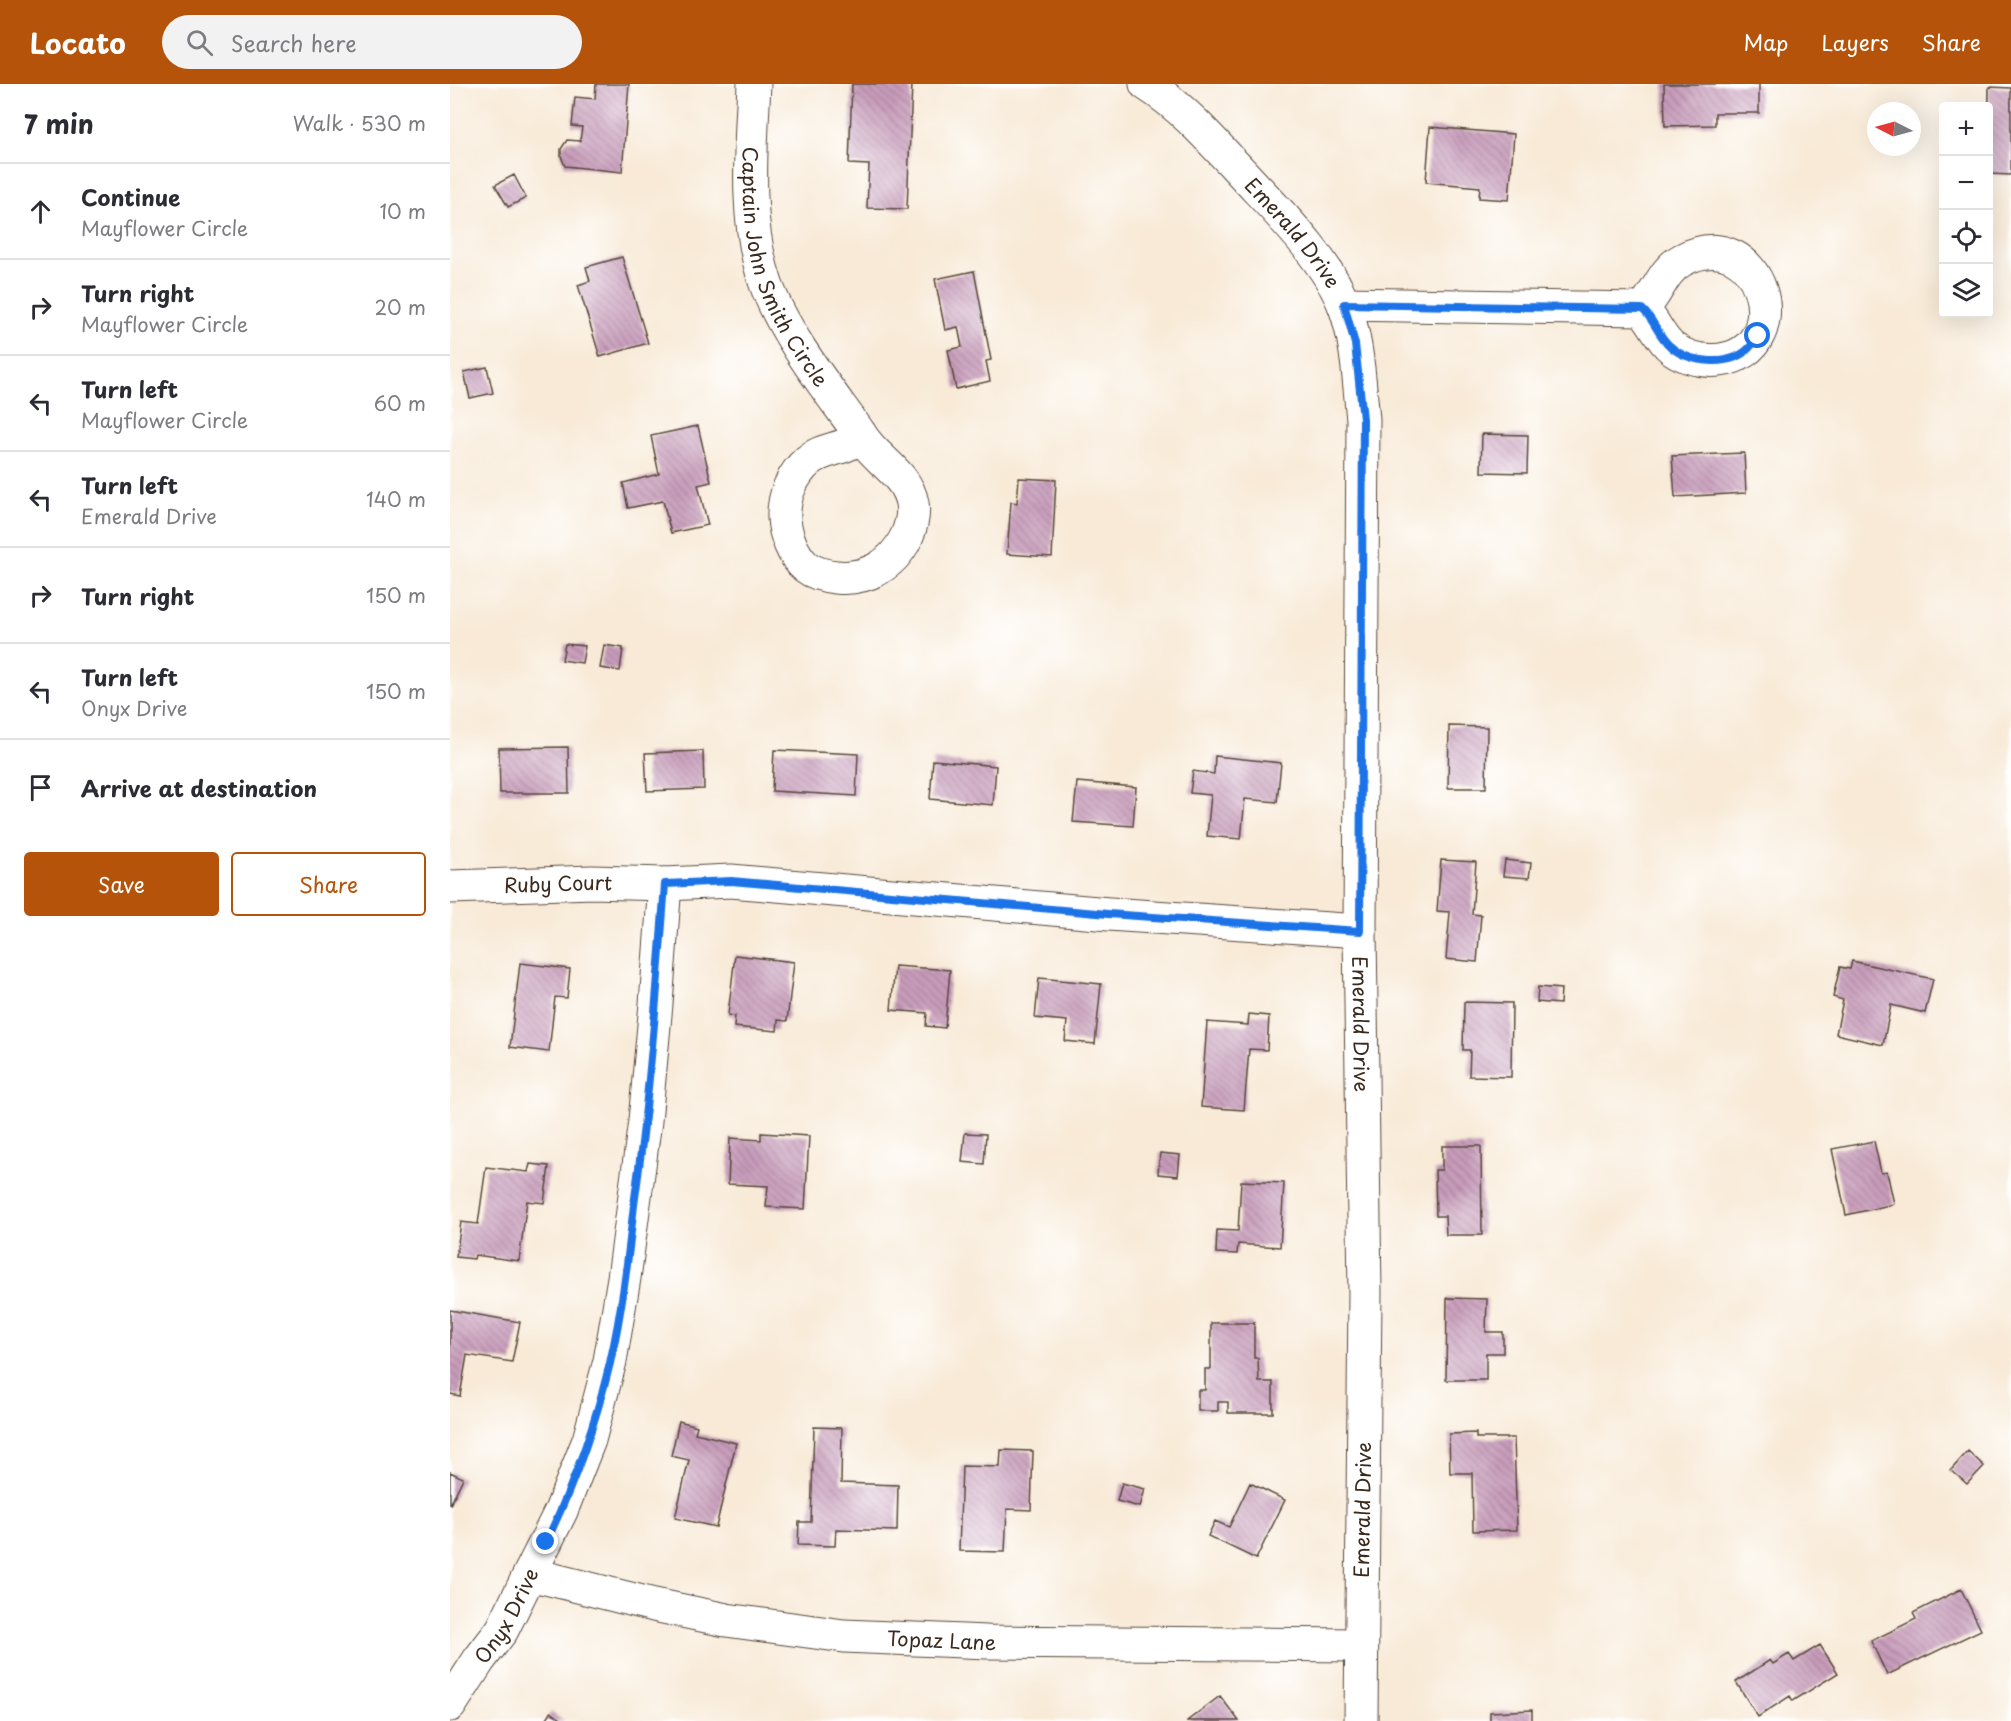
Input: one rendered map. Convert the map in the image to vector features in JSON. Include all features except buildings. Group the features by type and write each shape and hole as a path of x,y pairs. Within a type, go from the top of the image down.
{"street":[{"name":"Captain John Smith Circle","path":"754,84 751,166 753,218 757,248 766,282 782,320 795,340 861,434 866,445 891,468 908,491 912,503 913,518 902,547 881,568 869,574 848,578 825,575 806,567 793,550 785,526 784,503 789,488 809,460 828,450 850,443 861,434"},
{"name":"Emerald Drive","path":"1146,84 1186,116 1283,217 1332,281 1344,304 1355,344 1363,419 1360,931 1365,1282 1361,1721"},
{"path":"1344,304 1642,309"},
{"name":"Ruby Court","path":"450,887 592,882 665,884 731,881 1108,914 1360,931"},
{"name":"Onyx Drive","path":"450,1705 502,1630 575,1479 589,1440 610,1361 629,1247 645,1121 656,1014 665,884"},
{"name":"Topaz Lane","path":"530,1574 654,1605 726,1620 844,1636 987,1642 1361,1645"}],"route":[{"path":"546,1542 575,1479 589,1440 610,1361 618,1320 645,1121 665,884 731,881 1108,914 1360,931 1363,419 1355,344 1344,304 1642,309 1651,317 1659,333 1670,347 1682,354 1708,361 1737,356 1748,349 1758,336"}]}
